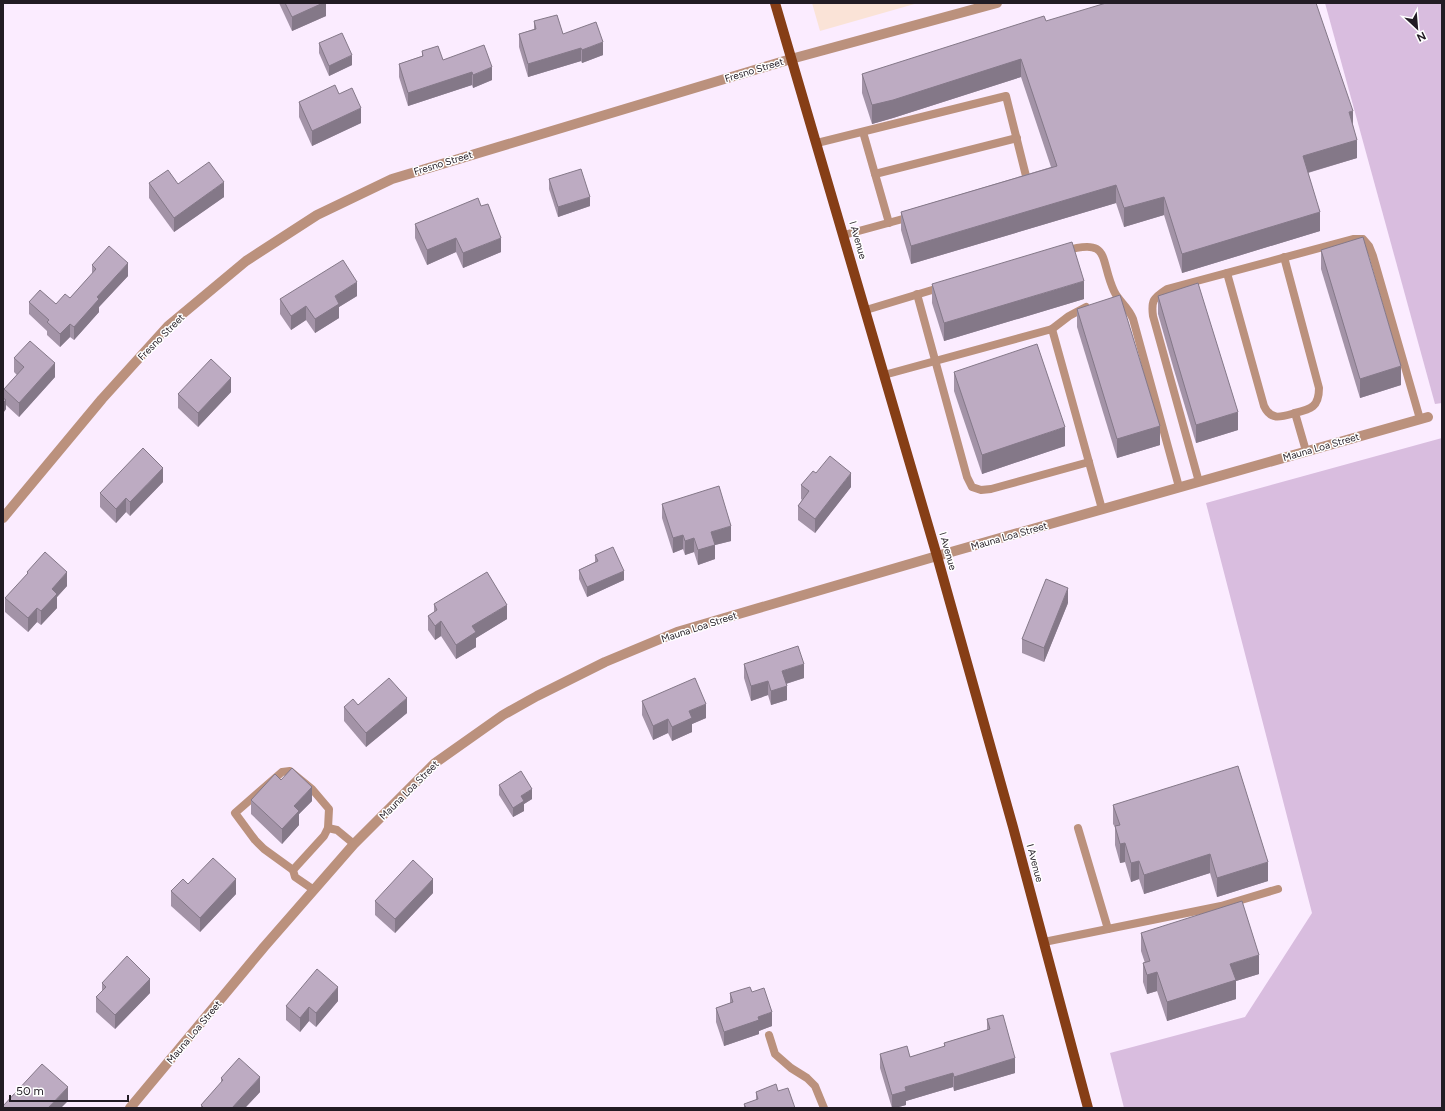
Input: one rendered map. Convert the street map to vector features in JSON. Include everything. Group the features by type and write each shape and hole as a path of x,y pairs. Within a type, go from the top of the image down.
{"main road":[{"name":"I Avenue","path":"775,3 937,556 1044,942 1086,1107"}],"street":[{"name":"Fresno Street","path":"3,518 102,399 168,326 246,261 317,215 392,179 497,146 791,59 997,3"},
{"name":"Mauna Loa Street","path":"130,1108 354,844 435,763 503,715 537,696 605,662 677,632 937,556 1424,418"}],"lane":[{"path":"817,144 1006,96 1028,185 1021,187"},
{"path":"863,132 889,222"},
{"path":"875,174 1017,138"},
{"path":"844,235 918,215"},
{"path":"1199,482 1153,316 1152,304 1157,296 1167,290 1353,238 1363,239 1369,246 1373,256 1424,418"},
{"path":"1058,253 1081,246 1091,246 1098,249 1103,256 1115,299 1129,310 1133,319 1179,487"},
{"path":"1227,273 1264,406 1267,412 1274,416 1281,417 1308,409 1314,405 1319,397 1319,388 1284,257"},
{"path":"866,310 947,286"},
{"path":"917,294 967,477 972,487 981,490 991,489 1089,462"},
{"path":"884,375 1052,329 1069,316 1093,304"},
{"path":"1052,329 1102,509"},
{"path":"1295,413 1306,451"},
{"path":"293,870 324,836 328,828 329,809 312,789 290,771 282,772 235,813 264,850 293,870 295,877 314,890"},
{"path":"328,828 337,830 354,844"},
{"path":"1078,828 1108,929"},
{"path":"1044,942 1221,906 1278,889"},
{"path":"768,1035 775,1054 791,1068 807,1078 815,1086 824,1108"}],"shaded area":[{"path":"812,3 918,3 820,31"},
{"path":"1325,3 1442,3 1442,403 1435,404"},
{"path":"1442,438 1442,1108 1124,1108 1110,1053 1245,1017 1312,913 1206,503"}],"building":[{"path":"285,3 323,3 292,17"},
{"path":"1106,3 1316,3 1353,111 1349,112 1357,140 1303,156 1320,212 1182,254 1164,197 1124,208 1116,185 911,246 901,212 1057,166 1021,59 893,100 872,105 862,74 1044,16 1046,21"},
{"path":"557,15 563,34 596,22 603,42 582,50 581,48 528,64 519,34 536,29 534,21"},
{"path":"342,33 352,55 329,66 319,43"},
{"path":"484,45 492,67 473,75 472,72 408,93 399,64 423,56 422,51 438,46 443,60"},
{"path":"335,85 339,94 352,88 361,108 312,131 299,102"},
{"path":"209,162 224,182 174,218 149,183 168,170 178,184"},
{"path":"581,169 590,197 558,207 549,179"},
{"path":"478,198 481,206 488,204 501,238 463,253 456,238 427,250 415,224"},
{"path":"1363,237 1401,366 1360,379 1321,250"},
{"path":"1072,242 1084,281 944,323 932,284"},
{"path":"109,246 128,263 97,297 99,299 74,327 70,324 60,334 47,322 49,320 29,302 40,290 56,304 65,294 70,298 96,269 92,265"},
{"path":"343,260 357,282 335,296 339,304 315,319 306,306 291,316 280,299"},
{"path":"1198,283 1238,412 1196,425 1158,296"},
{"path":"1120,295 1160,426 1117,439 1077,309"},
{"path":"30,341 55,363 19,403 4,389 24,367 14,358"},
{"path":"1037,344 1065,427 982,455 954,372"},
{"path":"211,359 231,378 198,413 178,394"},
{"path":"143,448 163,468 130,502 126,498 116,509 100,493"},
{"path":"830,456 851,473 815,519 798,506 809,491 801,485 813,471 816,473"},
{"path":"719,486 731,526 711,532 715,545 698,550 694,538 685,541 683,535 673,538 662,504"},
{"path":"613,547 624,571 587,587 579,570 598,561 595,555"},
{"path":"45,552 67,572 52,589 57,594 41,611 37,608 28,618 5,598"},
{"path":"487,572 507,605 472,626 476,632 456,645 441,621 435,626 428,616 437,610 434,604"},
{"path":"1046,579 1068,588 1044,648 1022,639"},
{"path":"798,646 804,664 782,671 787,686 771,691 768,681 751,686 744,664"},
{"path":"389,678 407,698 366,733 344,707 353,699 358,705"},
{"path":"695,678 706,704 689,711 692,718 672,727 668,719 653,726 642,701"},
{"path":"1238,766 1268,862 1217,878 1210,854 1144,875 1139,861 1131,863 1125,843 1120,844 1115,826 1120,825 1113,805"},
{"path":"292,768 312,787 294,806 299,811 282,829 251,800 275,774 281,780"},
{"path":"521,771 532,789 521,796 524,801 513,808 499,785"},
{"path":"213,858 236,879 200,918 171,891 183,879 188,884"},
{"path":"413,860 433,879 395,919 375,901"},
{"path":"1242,901 1259,955 1230,964 1236,980 1167,1002 1157,972 1147,975 1143,963 1150,961 1141,933"},
{"path":"127,956 150,979 115,1015 96,997 106,987 102,983"},
{"path":"317,969 338,987 316,1013 309,1007 300,1018 286,1006"},
{"path":"750,987 752,992 764,988 772,1012 758,1017 759,1020 724,1032 716,1008 733,1002 730,993"},
{"path":"1003,1015 1015,1058 954,1077 953,1073 905,1087 906,1091 892,1095 880,1054 907,1046 910,1057 945,1046 944,1043 990,1029 987,1019"},
{"path":"239,1058 260,1077 232,1108 204,1108 201,1105 223,1080 221,1078"},
{"path":"42,1064 68,1087 48,1108 3,1108 3,1106"},
{"path":"776,1084 778,1091 788,1088 795,1108 746,1108 744,1104 758,1099 756,1092"}]}
